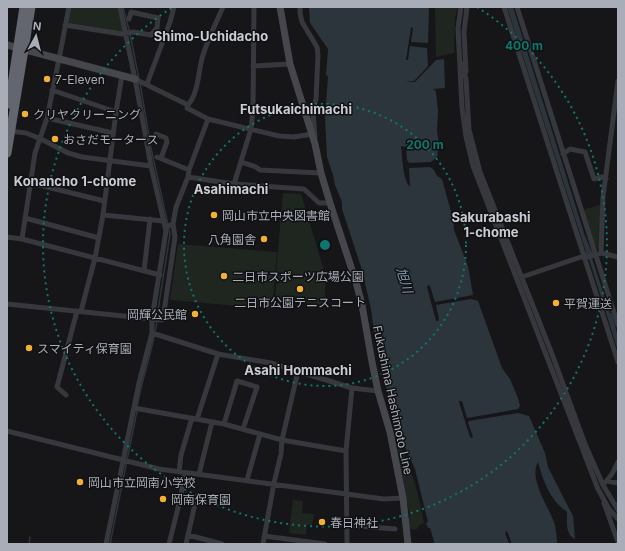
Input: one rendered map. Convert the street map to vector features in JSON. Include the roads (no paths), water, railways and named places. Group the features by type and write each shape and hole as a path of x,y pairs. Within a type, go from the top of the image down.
{"highway":[{"path":"7,153 21,49 24,7"},
{"path":"7,118 31,7"}],"main road":[{"name":"Fukushima Hashimoto Line","path":"280,7 290,64 315,144 321,173 330,203 358,288 378,391 390,432 403,498 408,544"},
{"path":"7,45 137,80"}],"street":[{"path":"22,239 35,153 47,118 69,7"},
{"path":"7,304 155,320 163,319 175,234 168,225 151,166 137,80 120,7"},
{"path":"147,84 174,7"},
{"path":"223,7 203,55 196,89 191,102 186,108 208,119 251,128 279,136 294,137 312,134"},
{"path":"234,184 251,128 253,110 254,7"},
{"path":"300,7 302,22 317,47 318,55 316,99 313,112 315,144"},
{"path":"461,7 458,28 459,56 464,122 473,166 618,542"},
{"path":"467,7 464,32 470,130 480,172 522,277 585,444 603,485 618,510"},
{"path":"504,7 618,362"},
{"path":"517,7 594,255 618,325"},
{"path":"65,25 122,34 151,35 157,28 158,18 131,12 130,19"},
{"path":"459,56 466,79"},
{"path":"254,66 290,64"},
{"path":"66,395 57,387 99,238 122,75"},
{"path":"137,80 188,105"},
{"path":"601,253 603,197 615,127 618,81"},
{"path":"52,90 116,112"},
{"path":"47,118 113,133"},
{"path":"106,544 154,333 166,231 188,177 189,170 208,119"},
{"path":"9,131 26,134 41,139 68,153 82,157 151,166"},
{"path":"156,134 166,138 167,142 159,157 189,170"},
{"path":"563,154 570,149 585,152 594,179 602,177 606,179"},
{"path":"241,162 256,167 260,170 321,173"},
{"path":"188,177 234,184 304,189 319,203 330,203"},
{"path":"31,183 104,201"},
{"path":"103,215 150,219 168,225"},
{"path":"25,218 99,238"},
{"path":"144,271 150,219"},
{"path":"7,237 22,239 160,275"},
{"path":"522,277 601,253 618,257"},
{"path":"154,333 218,354 271,363 352,388 378,391"},
{"path":"170,544 181,496 181,455 218,354"},
{"path":"263,544 281,454 282,440 298,371"},
{"path":"224,424 237,381 257,387 244,429"},
{"path":"347,544 346,451 352,388"},
{"path":"136,409 224,424 282,440 346,451"},
{"path":"199,474 212,422"},
{"path":"7,431 159,469 274,483 384,499 403,498"},
{"path":"247,480 260,434"},
{"path":"603,485 612,474 618,462"},
{"path":"607,481 618,483"},
{"path":"602,498 618,519"},
{"path":"186,544 195,504"},
{"path":"347,526 395,528"},
{"path":"188,535 222,544"},
{"path":"264,536 326,544"}],"water":[{"name":"旭川","path":"309,7 429,7 428,43 411,42 413,28 411,27 406,60 408,60 410,46 427,48 428,66 414,81 405,82 415,82 436,60 444,59 445,88 433,89 436,93 438,111 437,131 439,144 437,157 431,162 409,163 407,160 406,147 402,146 403,167 409,186 409,168 430,167 434,170 437,176 442,179 453,219 454,230 468,266 473,295 435,302 430,286 428,285 427,287 436,321 439,319 436,305 471,299 478,301 502,368 510,379 520,406 518,409 467,418 462,401 459,401 470,437 473,437 468,423 469,421 518,413 529,416 545,453 548,467 573,516 575,539 568,531 567,512 556,502 548,490 538,462 536,477 541,494 555,525 557,544 512,544 507,531 505,533 509,544 435,544 430,528 428,528 426,523 428,522 415,469 404,445 381,368 371,309 362,270 327,157 325,118 328,49 310,23"},
{"path":"507,7 513,7 585,236 592,252 592,258 610,313 612,314 618,337 618,351 589,259 585,254 586,252"}],"waterway":[{"path":"123,7 129,30"},
{"path":"130,34 139,79"},
{"path":"140,83 151,148 170,234 157,317"},
{"path":"137,407 157,321"},
{"path":"110,544 137,411"},
{"path":"29,544 30,537"}],"place":[{"name":"7-Eleven","path":"47,79"},
{"name":"クリヤクリーニング","path":"25,114"},
{"name":"おさだモータース","path":"55,139"},
{"name":"岡山市立中央図書館","path":"214,215"},
{"name":"八角園舎","path":"264,239"},
{"name":"二日市スポーツ広場公園","path":"224,276"},
{"name":"二日市公園テニスコート","path":"300,289"},
{"name":"平賀運送","path":"556,303"},
{"name":"岡輝公民館","path":"195,314"},
{"name":"スマイティ保育園","path":"29,348"},
{"name":"岡山市立岡南小学校","path":"80,482"},
{"name":"岡南保育園","path":"163,499"},
{"name":"春日神社","path":"322,522"}],"district":[{"name":"Shimo-Uchidacho","path":"211,36"},
{"name":"Futsukaichimachi","path":"296,109"},
{"name":"Konancho 1-chome","path":"75,181"},
{"name":"Asahimachi","path":"231,189"},
{"name":"Sakurabashi 1-chome","path":"491,224"},
{"name":"Asahi Hommachi","path":"298,370"}]}
